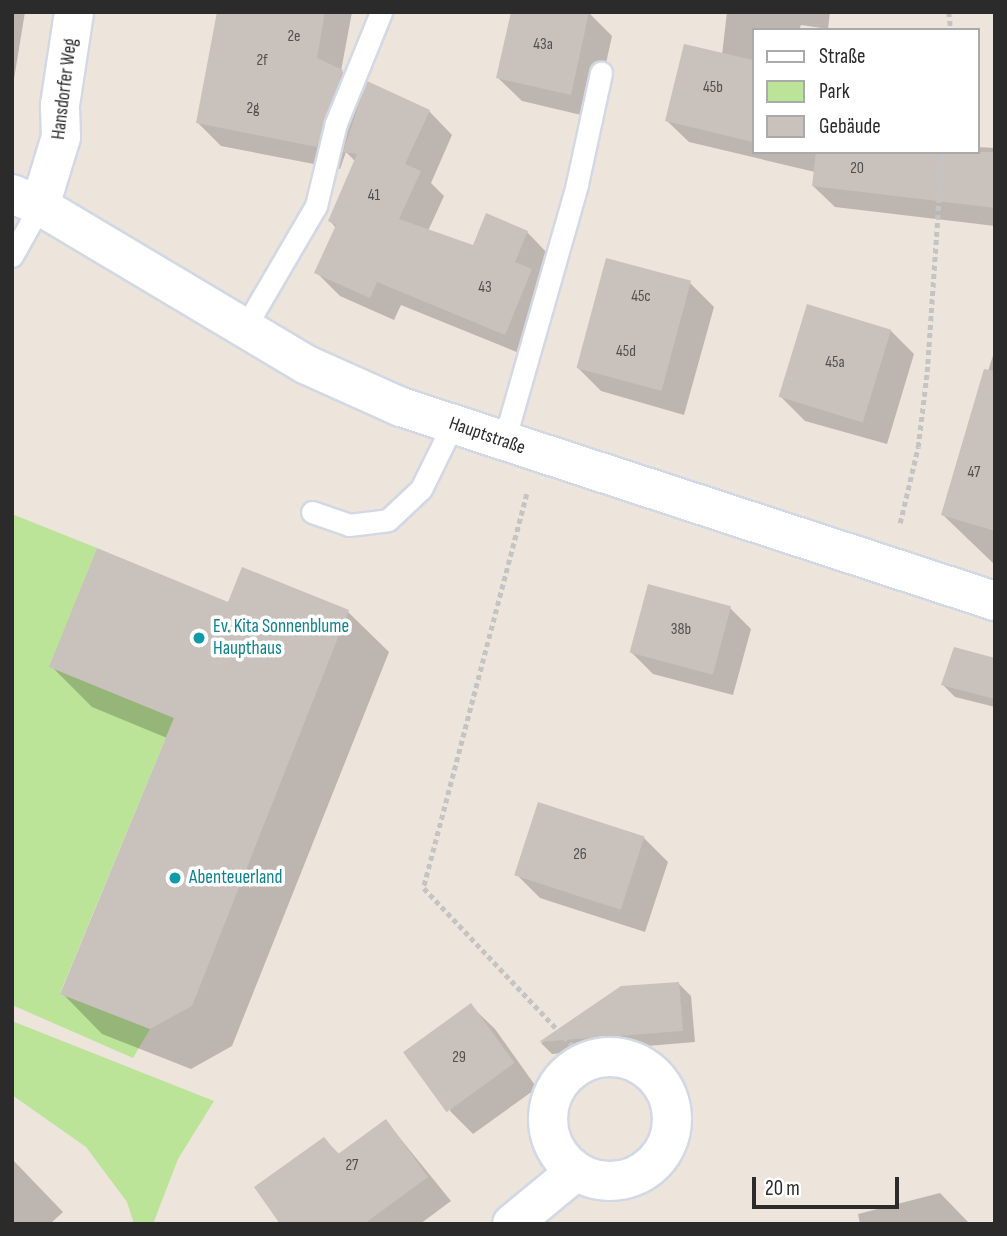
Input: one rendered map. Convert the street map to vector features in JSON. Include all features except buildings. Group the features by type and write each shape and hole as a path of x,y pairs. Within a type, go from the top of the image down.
{"street":[{"name":"Hansdorfer Weg","path":"26,200 61,137 60,105 74,12"},
{"name":"Hauptstraße","path":"26,200 307,365 401,407 995,601"},
{"path":"608,1057 646,1067 668,1095 672,1134 655,1163 639,1175 604,1182 576,1171 560,1157 547,1120 557,1086 587,1061 608,1057"},
{"path":"512,1224 576,1171"}],"lane":[{"path":"244,329 316,206 336,123 381,12"},
{"path":"521,447 601,73"},
{"path":"12,256 26,200"},
{"path":"313,512 349,525 388,520 421,489 453,424"}],"path":[{"path":"890,565 921,422 942,154"},
{"path":"521,447 424,888 587,1061"}],"green space":[{"path":"12,514 97,548 50,667 174,718 60,993 150,1029 133,1058 12,1005"},
{"path":"12,1021 214,1101 178,1159 153,1224 134,1224 127,1202 86,1147 12,1095"}],"place":[{"name":"Ev. Kita Sonnenblume Haupthaus","path":"199,638"},
{"name":"Abenteuerland","path":"175,878"}]}
